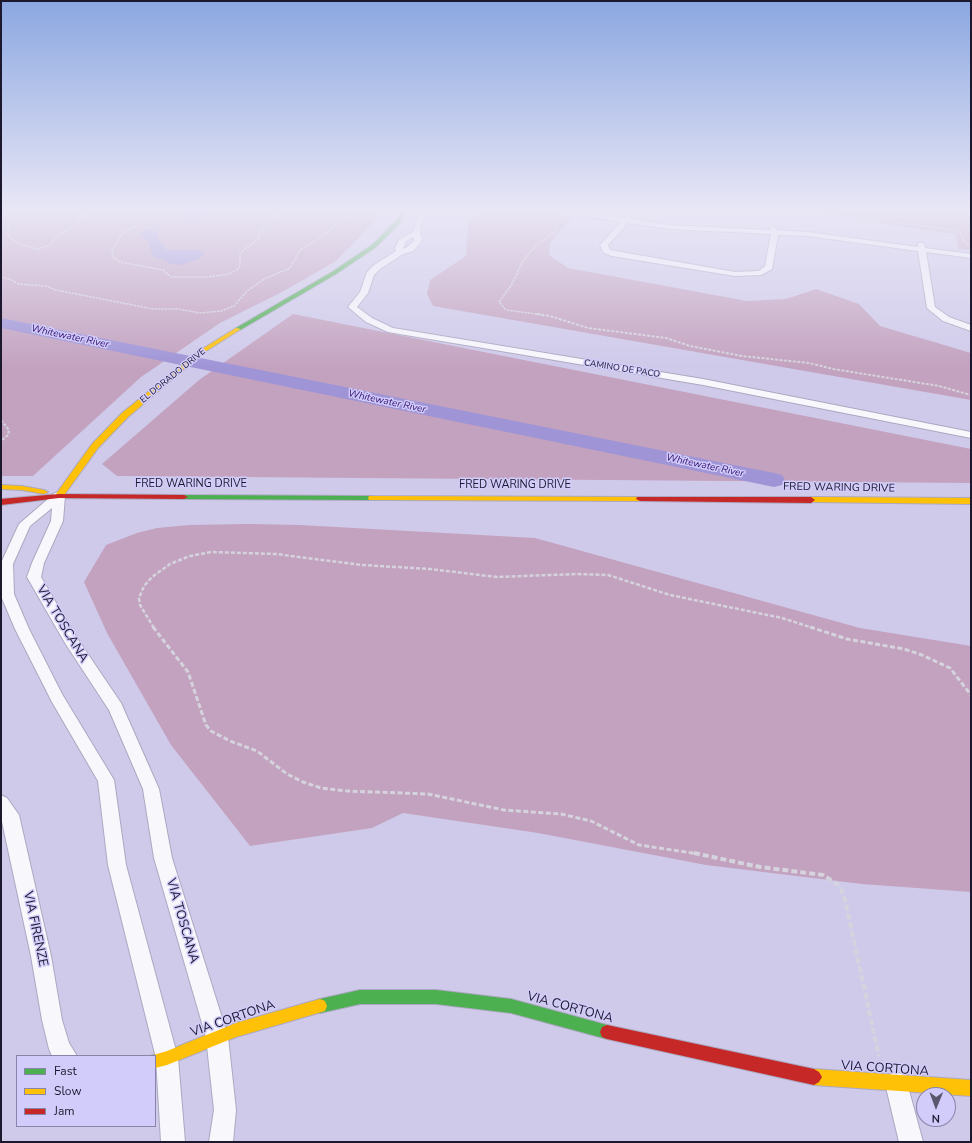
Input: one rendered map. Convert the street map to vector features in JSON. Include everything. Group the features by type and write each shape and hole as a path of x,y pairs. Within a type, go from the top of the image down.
{"main road":[{"name":"EL DORADO DRIVE","path":"59,496 94,446 125,415 200,352 257,317 334,273 351,261"},
{"name":"FRED WARING DRIVE","path":"1,488 22,488 59,496"},
{"name":"FRED WARING DRIVE","path":"1,502 59,496 971,501"},
{"name":"VIA CORTONA","path":"161,1059 216,1037 302,1010 360,997 436,997 511,1006 584,1026 685,1050 816,1077 971,1088"}],"street":[{"name":"CAMINO DE PACO","path":"386,261 370,274 364,293 352,307 369,320 391,330 703,382 971,435"},
{"path":"659,261 735,274 756,274 767,270 770,261"},
{"path":"923,261 931,308 946,319 971,328"},
{"path":"59,496 25,524 7,564 7,594 22,629 57,698 106,780 117,865 161,1059 173,1142"},
{"name":"VIA TOSCANA","path":"59,496 57,521 38,563 34,577 70,639 116,707 151,789 163,858 216,1037 225,1110 221,1142"},
{"name":"VIA FIRENZE","path":"1,803 10,814 41,956 52,1020 60,1049 65,1055"},
{"path":"896,1083 911,1142"}],"path":[{"path":"119,261 163,270 172,277 207,277 224,275 237,270 241,261"},
{"path":"1,277 12,280 18,284 46,286 56,290 153,309 178,309 200,312 221,311 234,306 247,291 264,279 290,268 294,261"},
{"path":"524,261 511,286 499,302 506,310 518,314 550,316 588,328 640,336 666,338 690,346 742,356 809,363 833,369 867,373 939,386 971,395"},
{"path":"1,420 9,430 8,435 1,441"},
{"path":"879,1056 844,896 840,886 836,882 823,875 760,867 696,853 639,845 591,821 561,814 504,810 428,794 347,791 321,788 303,782 287,774 257,751 230,741 211,731 206,725 188,672 158,635 140,605 139,598 144,586 152,577 170,564 190,556 211,552 276,554 362,565 430,569 497,577 576,574 608,575 670,595 782,618 847,639 922,655 950,668 971,695"}],"shaded area":[{"path":"1,261 335,261 282,292 220,323 141,377 33,476 1,476"},
{"path":"166,261 191,261 180,265 171,264"},
{"path":"458,261 558,261 568,268 747,301 786,299 816,289 859,304 880,326 971,353 971,400 433,306 427,294 430,280"},
{"path":"293,314 971,449 971,483 117,476 102,464 199,380"},
{"path":"189,525 300,525 535,538 860,628 971,646 971,892 862,884 706,865 538,833 403,813 372,828 250,846 171,745 107,633 84,582 106,545 137,533 157,528"}],"waterway":[{"name":"Whitewater River","path":"1,323 774,480"}],"traffic: fast":[{"path":"238,329 351,261"},
{"path":"184,497 372,498"},
{"path":"320,1006 360,997 436,997 511,1006 607,1032"}],"traffic: slow":[{"path":"59,496 95,446 125,415 201,352 238,329"},
{"path":"1,487 22,488 44,492"},
{"path":"372,498 640,499"},
{"path":"811,500 971,501"},
{"path":"156,1061 167,1058 236,1030 320,1006"},
{"path":"814,1077 971,1088"}],"traffic: jam":[{"path":"1,502 59,496 184,497"},
{"path":"640,499 811,500"},
{"path":"607,1032 814,1077"}]}
